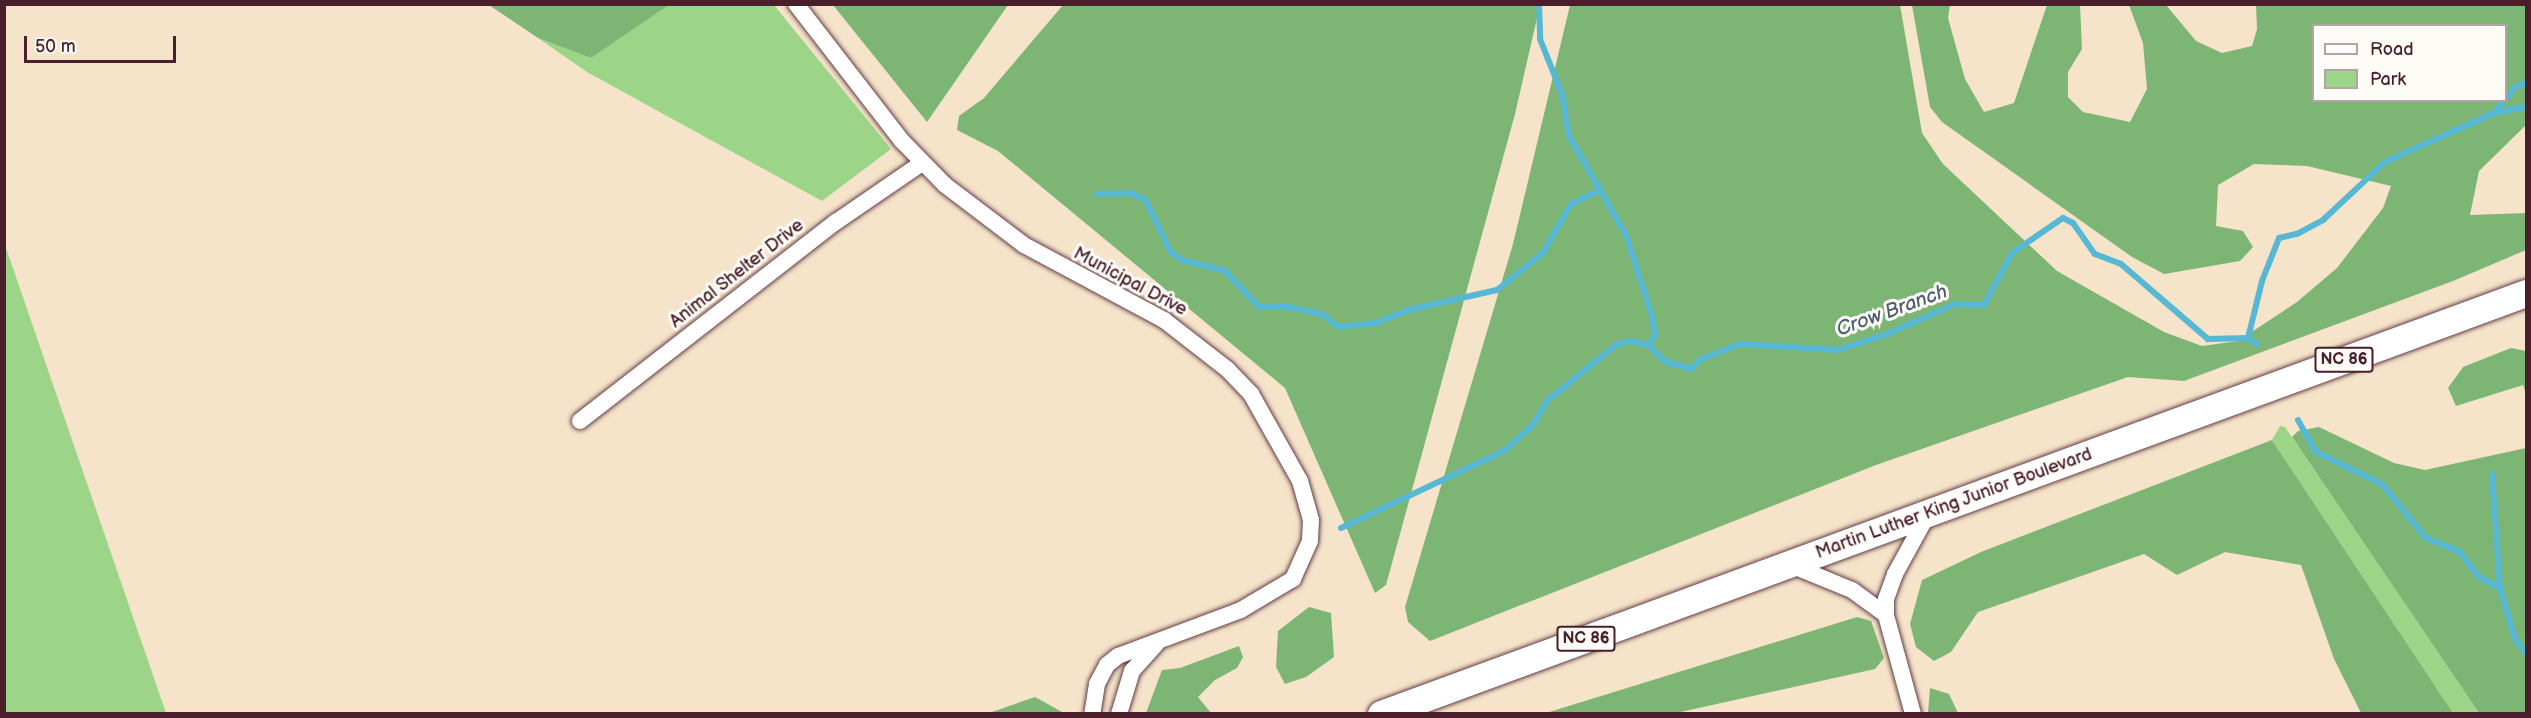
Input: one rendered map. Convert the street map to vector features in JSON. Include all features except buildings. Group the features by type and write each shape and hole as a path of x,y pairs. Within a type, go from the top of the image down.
{"main road":[{"name":"Martin Luther King Junior Boulevard","path":"1381,714 2526,293"}],"street":[{"name":"Municipal Drive","path":"796,4 922,163 980,214 1024,245 1164,320 1197,342 1251,394 1300,481 1311,520 1310,541 1293,579 1241,610 1118,656 1107,665 1097,684 1092,714"},
{"name":"Animal Shelter Drive","path":"580,421 836,222 922,163"},
{"path":"1912,714 1886,615 1886,599 1895,574 1928,514"},
{"path":"1791,565 1852,590 1886,615"},
{"name":"Municipal Drive","path":"1119,714 1124,689 1132,671 1156,643"}],"green space":[{"path":"489,5 669,5 591,58 538,38"},
{"path":"669,5 774,5 891,149 822,201 587,72 538,38 591,58"},
{"path":"833,5 1008,5 927,122"},
{"path":"1063,5 1540,5 1515,114 1386,585 1375,593 1285,388 998,151 957,130 959,116 984,98"},
{"path":"1570,5 1900,5 1922,133 1943,164 2057,271 2164,332 2202,346 2238,341 2297,302 2337,268 2383,208 2391,186 2307,166 2254,164 2218,185 2216,226 2243,231 2253,247 2240,261 2164,274 2132,257 1942,122 1930,107 1912,5 1950,5 1948,18 1965,79 1984,112 2014,103 2047,5 2080,5 2082,49 2068,72 2068,97 2083,112 2130,122 2147,89 2143,43 2129,5 2166,5 2196,41 2222,53 2252,46 2257,29 2256,5 2526,5 2526,125 2479,171 2470,215 2526,213 2526,250 2453,281 2184,381 2128,377 1876,465 1430,641 1408,622 1405,607 1513,244"},
{"path":"5,245 166,713 5,713"},
{"path":"2511,348 2526,351 2526,394 2523,385 2456,406 2448,388 2463,367"},
{"path":"2280,426 2285,427 2479,713 2453,713 2272,440"},
{"path":"2319,427 2394,463 2425,470 2526,448 2526,713 2479,713 2292,437 2298,431"},
{"path":"2272,440 2453,713 2361,713 2334,659 2301,565 2225,552 2177,575 2144,554 1978,612 1951,652 1934,661 1916,647 1910,624 1922,580 1981,552"},
{"path":"1309,607 1331,613 1334,657 1306,677 1285,684 1276,667 1278,631"},
{"path":"1857,617 1871,621 1884,658 1875,669 1676,713 1546,713"},
{"path":"1239,646 1243,657 1237,668 1215,680 1198,697 1211,713 1146,713 1162,670 1180,668"},
{"path":"1930,688 1949,694 1958,713 1928,713"},
{"path":"1035,697 1064,713 989,713"}],"waterway":[{"name":"Crow Branch","path":"1539,4 1540,39 1562,94 1569,136 1626,235 1652,316 1655,334 1649,346 1666,362 1692,369 1699,360 1740,344 1838,350 1887,334 1955,304 1984,305 2012,253 2063,218 2073,223 2095,254 2121,264 2208,339 2248,338 2257,344"},
{"path":"2507,98 2515,87 2526,83"},
{"path":"2248,338 2262,281 2279,238 2297,234 2323,220 2385,162 2494,113 2502,102"},
{"path":"2494,113 2526,107"},
{"path":"1097,194 1129,193 1145,199 1170,251 1182,260 1225,271 1259,307 1289,307 1322,314 1338,327 1376,323 1408,310 1497,290 1543,253 1571,204 1600,190"},
{"path":"1341,528 1504,451 1533,425 1547,401 1617,344 1632,341 1649,346"},
{"name":"Crow Branch","path":"2298,420 2316,452 2382,484 2426,538 2460,552 2479,577 2500,588 2515,639 2526,653"},
{"path":"2492,474 2500,588"}]}
